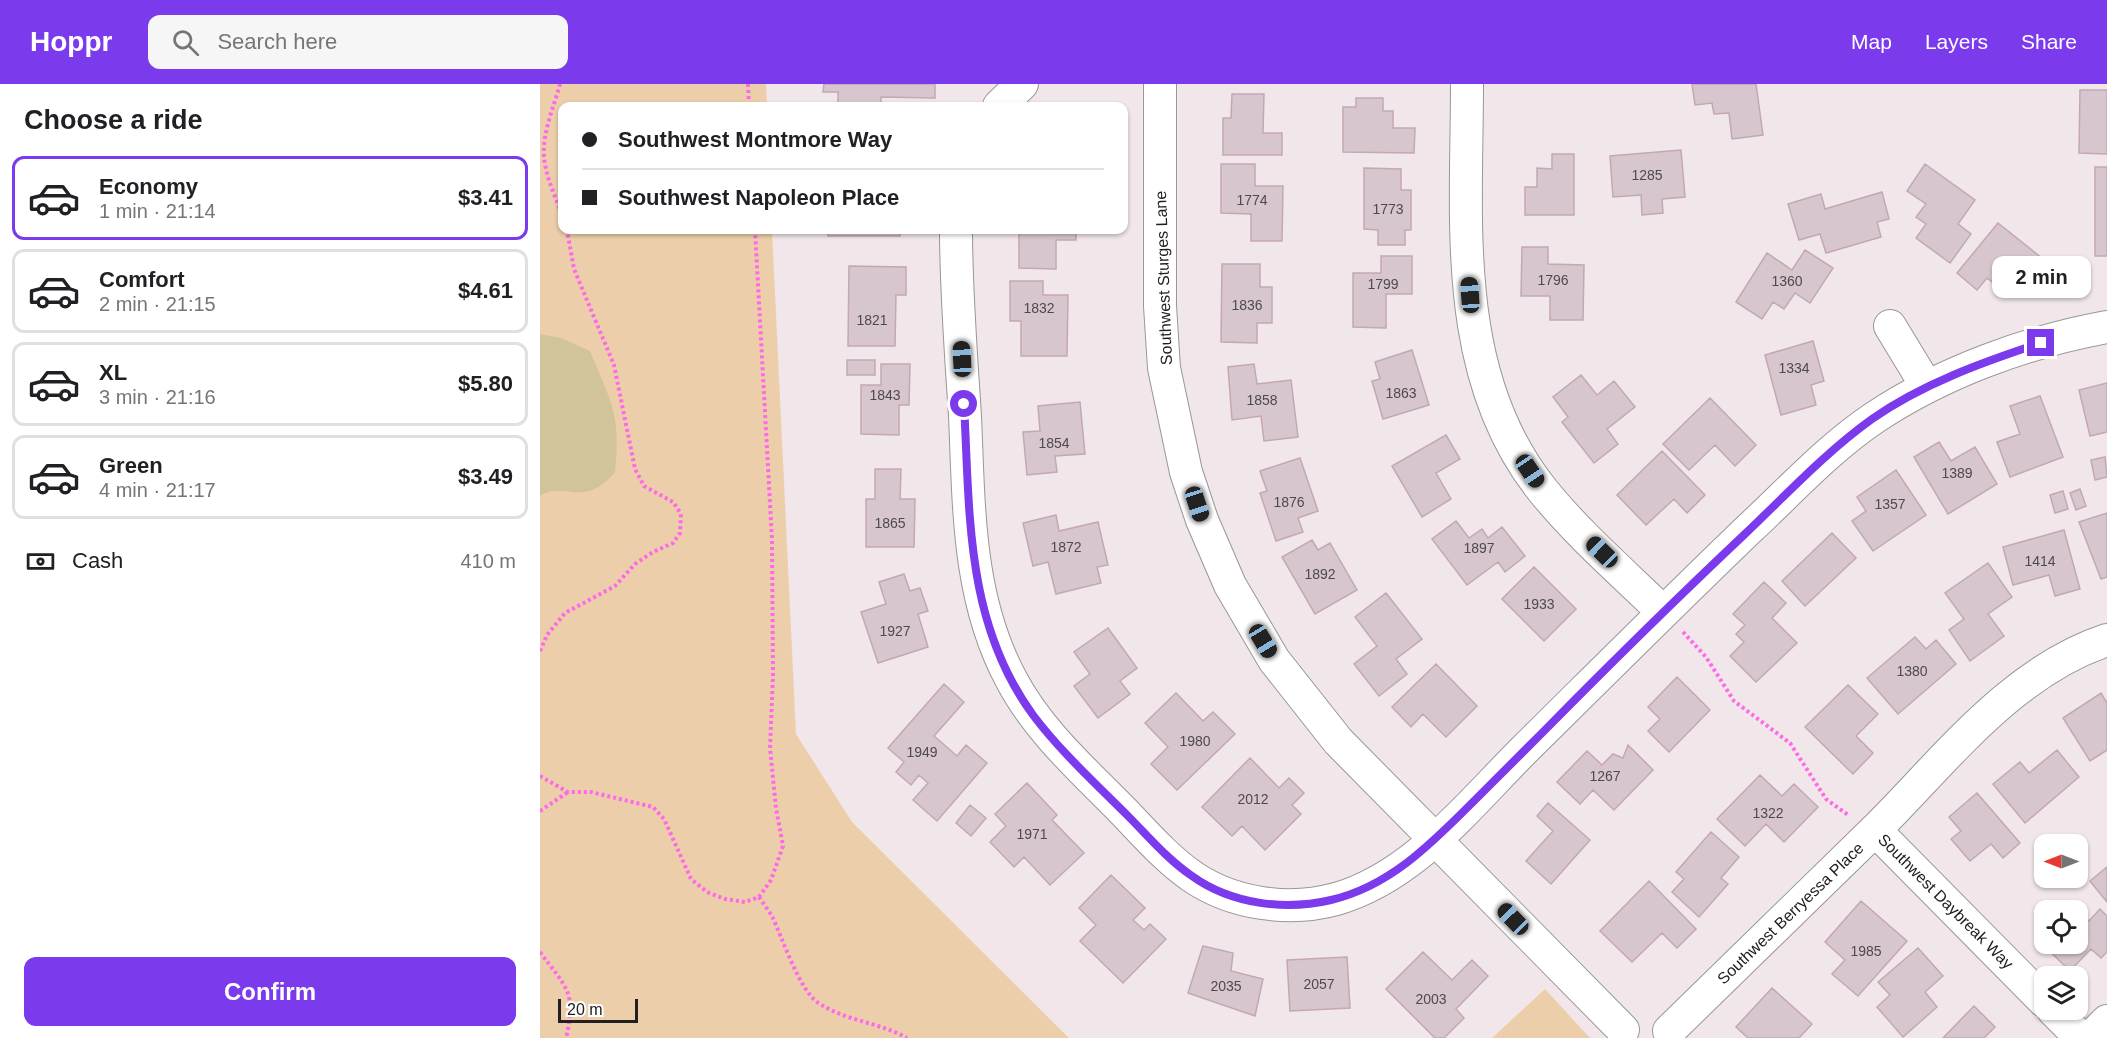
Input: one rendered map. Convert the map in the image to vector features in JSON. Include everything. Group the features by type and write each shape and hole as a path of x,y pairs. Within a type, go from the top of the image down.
{"street":[{"path":"1003,102 1022,84"},
{"name":"Southwest Sturges Lane","path":"1160,84 1160,306 1164,368 1186,472 1202,520 1230,585 1274,660 1338,741 1435,839 1620,1034 1632,1024 1642,1021 1658,1023 1670,1035"},
{"path":"1467,84 1467,252 1471,317 1481,366 1496,412 1516,452 1543,491 1663,612"},
{"path":"956,234 971,538 979,594 993,643 1012,682 1033,714 1059,746 1168,857 1210,887 1269,905 1297,906 1332,900 1364,890 1390,876 1435,839 1663,612 1835,448 1875,418 1927,387 2004,355 2059,337 2107,327"},
{"path":"1890,326 1927,387"},
{"name":"Southwest Berryessa Place","path":"1670,1035 1981,723 2022,685 2055,665 2107,640"},
{"name":"Southwest Daybreak Way","path":"1875,830 2034,991"},
{"path":"2063,1020 2081,1038"},
{"path":"2090,1038 2107,1021"}],"path":[{"path":"558,203 549,179 544,155 547,127 560,84"},
{"path":"748,84 748,102"},
{"path":"540,651 547,635 565,613 615,586 635,564 673,543 680,533 681,514 673,502 644,486 635,469 614,365 574,269 568,234"},
{"path":"540,776 568,792 591,792 653,807 664,819 691,879 706,892 725,899 745,902 759,897 771,880 783,846 776,808 770,748 773,676 772,540 755,234"},
{"name":"Southwest Daybreak Way","path":"1663,612 1697,646 1734,701 1790,743 1826,799 1843,813 1875,830"},
{"path":"540,811 568,792"},
{"path":"759,897 771,915 794,969 816,1002 851,1018 890,1028 907,1038"},
{"path":"540,952 565,985 572,1003 566,1038"}],"shaded area":[{"path":"540,84 766,84 767,102 558,102 558,234 772,234 796,734 852,822 1069,1038 540,1038"},
{"path":"540,334 561,338 590,351 609,398 616,428 615,472 593,490 549,492 540,496"},
{"path":"1545,989 1590,1038 1492,1038"}],"building":[{"path":"824,84 935,84 935,98 881,97 881,102 838,102 838,92 823,92"},
{"path":"1692,84 1756,84 1763,135 1732,139 1729,113 1714,114 1712,103 1695,105"},
{"path":"2080,90 2107,90 2107,154 2079,153"},
{"path":"1232,94 1264,94 1263,133 1282,133 1282,155 1223,155 1223,118 1231,118"},
{"path":"1356,98 1383,98 1383,111 1393,111 1393,128 1415,128 1414,153 1343,152 1343,107 1356,107"},
{"path":"1681,150 1685,197 1662,199 1663,213 1642,215 1641,195 1613,197 1610,156"},
{"path":"1552,154 1574,154 1574,215 1525,215 1525,187 1537,187 1537,168 1552,169"},
{"path":"1221,164 1255,164 1255,186 1283,186 1282,241 1251,241 1251,214 1221,213"},
{"path":"1925,164 1975,200 1958,224 1971,234 1950,263 1916,238 1926,224 1916,217 1926,204 1907,191"},
{"path":"2095,167 2107,167 2107,256 2095,256"},
{"path":"1364,168 1401,169 1401,190 1411,190 1411,230 1405,230 1405,245 1378,245 1378,230 1364,229"},
{"path":"1882,192 1889,219 1877,222 1881,237 1826,253 1820,234 1799,240 1788,204 1821,194 1825,209"},
{"path":"1998,223 2048,263 2026,290 2011,278 2001,289 1987,278 1977,290 1957,273"},
{"path":"828,234 900,234 900,236 828,236"},
{"path":"1019,234 1076,234 1076,240 1056,240 1056,269 1019,268"},
{"path":"1522,247 1548,247 1548,264 1584,265 1583,320 1550,320 1550,296 1521,296"},
{"path":"1805,250 1833,268 1810,303 1795,293 1784,309 1773,302 1762,319 1736,302 1767,253 1792,270"},
{"path":"1381,256 1412,256 1412,294 1386,294 1386,328 1353,327 1353,273 1381,273"},
{"path":"1222,264 1260,264 1260,287 1272,287 1272,323 1257,323 1257,343 1221,342"},
{"path":"849,266 906,267 906,295 896,295 895,346 848,346"},
{"path":"1010,281 1043,281 1043,295 1068,295 1067,356 1021,356 1021,321 1010,321"},
{"path":"1813,341 1824,381 1811,385 1816,405 1781,415 1765,355"},
{"path":"1412,350 1429,405 1383,419 1372,381 1380,379 1375,362"},
{"path":"847,360 875,360 875,375 847,375"},
{"path":"881,364 910,364 909,405 899,405 899,435 861,434 861,385 881,385"},
{"path":"1254,364 1257,384 1291,380 1298,437 1264,441 1261,416 1232,420 1228,367"},
{"path":"1581,375 1597,395 1614,381 1635,407 1607,429 1618,444 1594,463 1562,422 1568,417 1553,397"},
{"path":"2107,383 2107,432 2090,436 2079,390"},
{"path":"2040,396 2063,457 2010,477 1997,442 2020,434 2010,406"},
{"path":"1710,398 1756,445 1735,466 1715,445 1689,470 1663,444"},
{"path":"1080,402 1085,454 1055,456 1057,472 1027,475 1023,432 1040,431 1038,406"},
{"path":"1446,435 1460,459 1436,473 1451,499 1422,517 1392,466"},
{"path":"1939,442 1951,461 1975,447 1997,484 1948,514 1914,457"},
{"path":"1662,451 1705,495 1687,513 1674,499 1646,525 1617,495"},
{"path":"2105,457 2107,477 2095,480 2091,460"},
{"path":"1300,458 1318,511 1298,518 1303,532 1276,541 1260,493 1267,491 1260,471"},
{"path":"875,469 901,469 900,499 915,499 914,547 866,547 866,499 875,499"},
{"path":"1896,470 1926,515 1873,551 1852,521 1866,511 1857,497"},
{"path":"2080,489 2086,506 2076,510 2070,493"},
{"path":"2063,491 2068,509 2055,513 2050,495"},
{"path":"2107,513 2107,577 2101,579 2079,522"},
{"path":"1056,515 1059,531 1098,522 1108,565 1097,567 1101,583 1056,594 1048,562 1033,566 1023,523"},
{"path":"1456,521 1469,538 1482,529 1488,538 1502,527 1525,556 1505,572 1498,562 1467,585 1432,539"},
{"path":"2064,530 2080,589 2055,596 2049,575 2013,585 2003,547"},
{"path":"1832,533 1856,558 1805,606 1782,581"},
{"path":"1312,540 1318,550 1330,543 1357,590 1315,614 1282,557"},
{"path":"1988,563 2012,597 1988,614 2004,636 1970,661 1949,630 1964,619 1945,593"},
{"path":"1534,567 1576,609 1544,641 1502,599"},
{"path":"904,574 910,591 920,588 928,611 918,614 928,647 878,663 861,612 886,604 879,582"},
{"path":"1764,582 1786,603 1772,618 1797,643 1756,682 1730,656 1744,642 1736,634 1745,625 1733,614"},
{"path":"1386,593 1422,639 1396,659 1407,674 1379,696 1354,664 1377,646 1355,617"},
{"path":"1108,628 1137,668 1120,681 1130,694 1098,718 1074,686 1090,674 1074,652"},
{"path":"1915,637 1926,649 1936,640 1956,664 1898,714 1867,678"},
{"path":"1436,664 1477,706 1446,737 1423,714 1411,727 1392,707"},
{"path":"1677,677 1710,710 1669,752 1648,731 1660,719 1648,707"},
{"path":"944,684 964,702 934,736 957,756 966,745 987,763 937,821 913,800 928,783 919,775 911,785 896,772 904,762 888,748"},
{"path":"1848,685 1878,714 1856,736 1873,753 1853,774 1805,727"},
{"path":"1176,693 1203,721 1213,712 1235,734 1177,790 1151,764 1168,747 1145,723"},
{"path":"2101,693 2107,703 2107,750 2090,761 2063,718"},
{"path":"1628,745 1653,770 1614,810 1593,790 1580,804 1557,782 1587,751 1602,765 1613,754 1623,758"},
{"path":"2057,750 2079,777 2025,823 1993,784 2020,762 2029,773"},
{"path":"1250,758 1279,788 1289,778 1304,793 1292,805 1301,814 1265,850 1242,826 1232,836 1202,807"},
{"path":"1760,775 1782,796 1794,784 1818,807 1784,842 1766,824 1745,846 1717,819"},
{"path":"1027,783 1057,815 1052,820 1084,853 1050,885 1024,857 1014,867 990,842 1006,826 995,814"},
{"path":"1977,793 2020,843 2003,858 1991,844 1970,861 1951,839 1961,831 1949,817"},
{"path":"1548,803 1590,840 1551,884 1526,861 1553,831 1537,816"},
{"path":"970,805 986,818 971,836 956,823"},
{"path":"1711,832 1739,857 1721,878 1728,884 1699,917 1672,892 1684,879 1676,872"},
{"path":"2107,867 2107,902 2090,881"},
{"path":"1111,875 1145,908 1133,920 1144,930 1150,924 1166,939 1123,983 1080,941 1096,925 1079,908"},
{"path":"1649,881 1696,929 1677,948 1662,933 1632,962 1600,931"},
{"path":"1861,901 1907,941 1858,996 1832,974 1845,960 1825,942"},
{"path":"2100,909 2107,916 2107,952 2101,958 2091,949 2088,952 2088,920"},
{"path":"1203,946 1233,953 1231,971 1263,979 1255,1016 1188,993"},
{"path":"1918,948 1943,976 1925,992 1937,1007 1903,1037 1877,1007 1890,995 1878,982"},
{"path":"1423,952 1452,980 1472,960 1488,976 1456,1009 1464,1018 1444,1038 1435,1038 1386,989"},
{"path":"2052,954 2086,954 2075,966 2065,966"},
{"path":"1347,957 1350,1008 1290,1011 1287,960"},
{"path":"1772,988 1812,1024 1799,1038 1748,1038 1736,1027"},
{"path":"1974,1006 1995,1027 1984,1038 1943,1038"}],"route":[{"path":"964,404 971,538 979,594 993,643 1012,682 1033,714 1059,746 1168,857 1191,876 1210,887 1233,895 1269,905 1297,906 1332,900 1364,890 1390,876 1435,839 1663,612 1835,448 1875,418 1927,387 2004,355 2041,343"}]}
